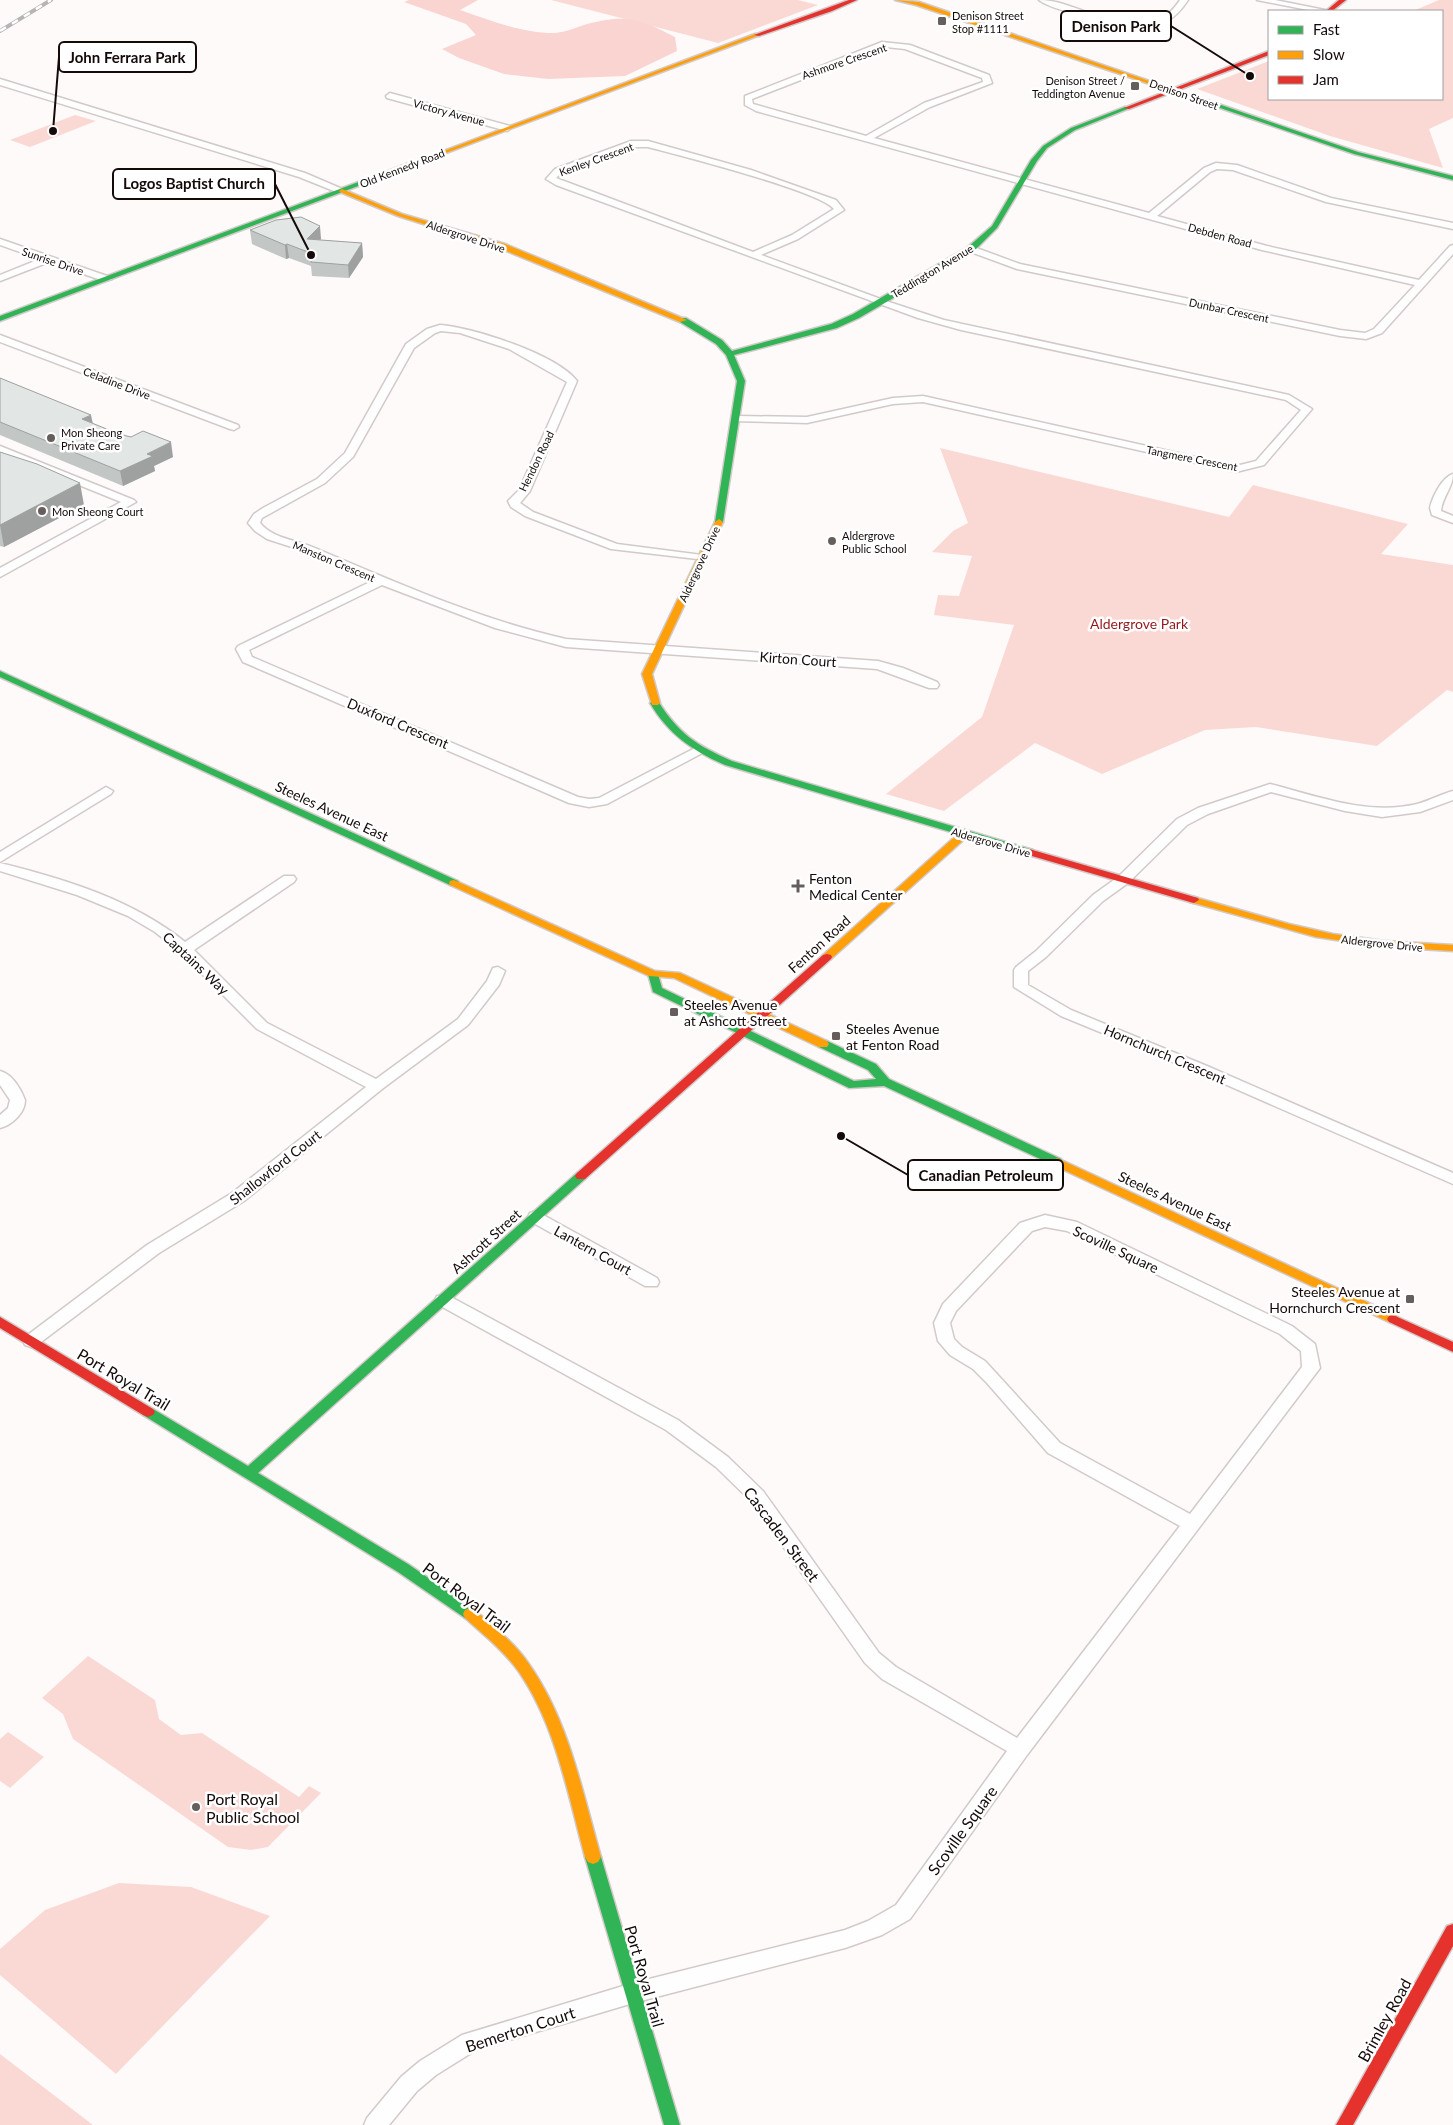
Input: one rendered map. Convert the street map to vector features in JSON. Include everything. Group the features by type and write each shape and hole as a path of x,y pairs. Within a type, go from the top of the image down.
{"street":[{"name":"Old Kennedy Road","path":"804,17 806,13 838,0"},
{"name":"Old Kennedy Road","path":"0,319 804,17 816,16 854,0"},
{"name":"Denison Street","path":"898,0 916,2 1356,153 1453,178"},
{"path":"1043,0 1132,28 1148,26 1173,15 1184,0"},
{"path":"1261,0 1321,10"},
{"path":"1328,10 1343,0"},
{"name":"Ashmore Crescent","path":"866,139 927,105 988,83 986,77 907,48 885,44 748,98 749,105 759,109 866,139 1022,181"},
{"name":"Teddington Avenue","path":"730,354 834,326 970,249 995,227 1034,160 1045,147 1073,129 1268,53"},
{"name":"Aldergrove Drive","path":"0,82 293,172 400,215 502,246 678,317 705,332 730,354 741,381 724,504 720,519 647,674 651,700 657,711 700,751 760,775 1322,936 1395,946 1453,948"},
{"name":"Victory Avenue","path":"390,96 508,128"},
{"name":"Kenley Crescent","path":"753,255 795,237 839,210 837,206 833,202 818,196 748,172 648,144 631,144 558,171 552,176 551,180 558,183 609,200 753,255 879,302"},
{"path":"1151,216 1207,170 1216,166 1224,166 1242,169 1329,200 1453,226"},
{"name":"Debden Road","path":"1022,181 1314,260 1420,283"},
{"name":"Sunrise Drive","path":"0,242 106,279"},
{"name":"Dunbar Crescent","path":"970,249 1017,266 1357,336 1373,335 1453,248"},
{"path":"0,278 48,260"},
{"name":"Tangmere Crescent","path":"736,419 807,420 900,400 923,399 1236,469 1260,463 1307,409 1289,398 960,327 907,313 879,302"},
{"path":"429,319 440,328"},
{"name":"Hendon Road","path":"440,328 460,330 513,347 572,380 524,491 514,501 515,505 529,514 615,547 702,558"},
{"name":"Manston Crescent","path":"440,328 421,336 410,346 349,455 321,481 258,516 254,523 258,529 272,537 305,547 490,624 566,643 659,648"},
{"name":"Celadine Drive","path":"0,338 234,427"},
{"path":"0,449 130,502 0,573"},
{"path":"20,470 36,464"},
{"path":"1453,477 1437,501 1435,509 1436,513 1453,520"},
{"name":"Duxford Crescent","path":"381,580 254,642 242,650 247,659 574,800 602,801 700,751"},
{"name":"Kirton Court","path":"659,648 878,665 899,671 933,685"},
{"name":"Steeles Avenue East","path":"0,674 653,974 676,975 872,1067 885,1082 1453,1347"},
{"path":"1122,880 1182,822 1203,811 1270,788 1345,807 1382,813 1420,808 1453,795"},
{"path":"0,858 106,791"},
{"name":"Fenton Road","path":"744,1031 964,834"},
{"name":"Captains Way","path":"0,867 48,880 133,913 160,929 185,950 262,1026 377,1086"},
{"path":"185,950 289,879"},
{"name":"Hornchurch Crescent","path":"1122,880 1098,898 1041,954 1021,970 1021,987 1066,1013 1202,1069 1453,1179"},
{"name":"Shallowford Court","path":"32,1341 146,1254 238,1197 377,1086 463,1022 494,982 498,971"},
{"name":"Steeles Avenue East","path":"653,974 657,990 854,1084 885,1082"},
{"name":"Ashcott Street","path":"249,1473 744,1031"},
{"path":"0,1076 17,1093 18,1100 13,1113 0,1123"},
{"name":"Lantern Court","path":"536,1217 651,1282"},
{"name":"Scoville Square","path":"633,1993 845,1939 874,1928 903,1912 1020,1749 1191,1522 1311,1368 1309,1348 1286,1330 1071,1226 1045,1221 1026,1227 949,1308 942,1323 946,1341 956,1351 979,1365 1054,1448 1191,1522"},
{"name":"Cascaden Street","path":"443,1300 672,1425 722,1462 757,1496 872,1658 889,1673 1020,1749"},
{"name":"Port Royal Trail","path":"0,1322 249,1473 434,1590 494,1635 522,1665 538,1688 557,1733 672,2125"},
{"name":"Brimley Road","path":"1344,2125 1453,1931"},
{"name":"Bemerton Court","path":"375,2125 409,2084 428,2068 470,2042 633,1993"}],"green space":[{"path":"551,0 798,0 818,5 718,43"},
{"path":"1439,0 1453,0 1453,118 1429,129 1443,168 1330,136 1197,89 1268,61 1268,100 1443,100 1443,10 1415,10"},
{"path":"75,115 96,121 30,147 10,140"},
{"name":"Aldergrove Park","path":"940,448 1229,517 1253,485 1408,524 1381,554 1453,565 1453,692 1447,690 1377,746 1256,727 1205,730 1102,774 1035,743 944,811 886,794 982,717 1014,625 934,615 938,595 959,596 972,556 932,552 953,531 968,523"},
{"path":"88,1656 155,1700 159,1719 181,1735 202,1733 299,1797 309,1786 321,1793 268,1847 251,1850 228,1847 73,1739 63,1714 42,1698"},
{"path":"8,1732 44,1757 10,1788 0,1781 0,1739"},
{"path":"119,1883 191,1887 270,1916 116,2074 0,1975 0,1949 45,1910"},
{"path":"0,2054 93,2125 0,2125"}],"shaded area":[{"path":"409,0 478,0 460,10 529,31 553,33 613,19 632,20 642,22 675,37 677,51 625,76 548,79 504,74 459,58 442,49 476,35 466,24 404,2"}],"building":[{"path":"301,217 320,226 307,239 362,243 348,265 311,262 316,255 287,244 285,245 250,230 276,220"},
{"path":"0,378 91,415 82,419 119,434 131,437 143,431 171,442 147,454 153,456 120,471 0,422"},
{"path":"0,452 37,464 80,483 0,525"}],"railway":[{"path":"0,31 51,0"}],"traffic: fast":[{"path":"1196,98 1356,153 1453,178"},
{"path":"730,354 834,326 856,316 971,249 995,227 1034,160 1045,147 1073,129 1127,108"},
{"path":"0,319 412,164"},
{"path":"683,320 719,342 730,354 741,381 719,522"},
{"path":"0,674 454,883"},
{"path":"655,703 670,726 680,736 703,751 728,763 1029,852"},
{"path":"653,974 657,990 853,1085 885,1082"},
{"path":"823,1044 872,1067 885,1082 1057,1162"},
{"path":"249,1473 581,1176"},
{"path":"148,1412 403,1568 470,1614"},
{"path":"593,1857 672,2125"}],"traffic: slow":[{"path":"898,0 917,3 1196,98"},
{"path":"412,164 757,35"},
{"path":"342,191 400,215 502,246 683,320"},
{"path":"655,703 647,674 719,522"},
{"path":"827,957 964,834"},
{"path":"454,883 653,974 676,975 823,1044"},
{"path":"1194,900 1316,934 1384,944 1453,948"},
{"path":"1057,1162 1393,1319"},
{"path":"470,1614 512,1653 537,1689 558,1735 593,1857"}],"traffic: jam":[{"path":"757,35 854,0"},
{"path":"1330,10 1343,0"},
{"path":"1127,108 1268,53"},
{"path":"1029,852 1194,900"},
{"path":"581,1176 827,957"},
{"path":"1393,1319 1453,1347"},
{"path":"0,1322 148,1412"},
{"path":"1344,2125 1453,1931"}],"place":[{"name":"Denison Street Stop #1111","path":"942,21"},
{"name":"Denison Park","path":"1250,76"},
{"name":"Denison Street / Teddington Avenue","path":"1135,86"},
{"name":"John Ferrara Park","path":"53,131"},
{"name":"Logos Baptist Church","path":"311,255"},
{"name":"Mon Sheong Private Care","path":"51,438"},
{"name":"Mon Sheong Court","path":"42,511"},
{"name":"Aldergrove Public School","path":"832,541"},
{"name":"Fenton Medical Center","path":"798,886"},
{"name":"Steeles Avenue at Ashcott Street","path":"674,1012"},
{"name":"Steeles Avenue at Fenton Road","path":"836,1036"},
{"name":"Canadian Petroleum","path":"841,1136"},
{"name":"Steeles Avenue at Hornchurch Crescent","path":"1410,1299"},
{"name":"Port Royal Public School","path":"196,1807"}]}
